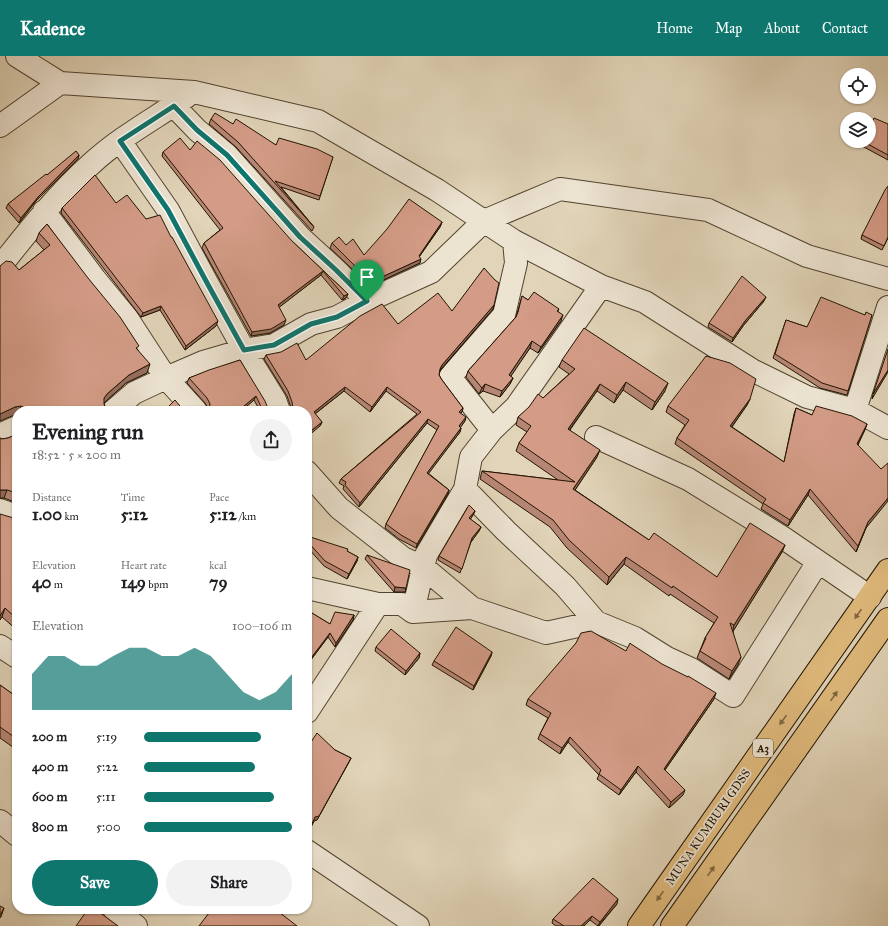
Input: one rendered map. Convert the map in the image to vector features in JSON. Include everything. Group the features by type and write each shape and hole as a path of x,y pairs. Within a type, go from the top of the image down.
{"highway":[{"name":"MUNA KUMBURI GDSS","path":"639,926 888,570"},
{"name":"A3","path":"672,926 888,619"}],"street":[{"path":"17,56 60,83 194,92 318,121 437,190 514,241 601,286 645,302 758,373 807,397 855,410 888,428"},
{"path":"0,126 60,83"},
{"path":"7,258 44,211 91,164 120,141 194,92"},
{"path":"174,106 197,130 227,155 300,237 367,301"},
{"path":"120,141 168,210 244,350 277,406"},
{"path":"119,406 134,393 203,362 244,350 274,345 311,324 337,317 367,301 431,272 484,221 560,190 708,210 807,256 888,279"},
{"path":"44,211 95,279 127,318 166,378 191,406"},
{"path":"492,430 450,378 504,315 516,263 514,241"},
{"path":"413,612 426,555 465,489 471,457 492,430 516,407 601,286"},
{"path":"855,410 888,307"},
{"path":"0,435 12,429"},
{"path":"596,437 688,479 782,537 870,597"},
{"path":"312,478 338,508 403,558 423,567 472,608 546,633 596,622"},
{"path":"465,489 506,531 564,586 596,622 635,638 667,658 691,669 733,696 818,562"},
{"path":"0,510 12,514"},
{"path":"312,589 378,604 402,604 413,612 472,608"},
{"path":"312,704 378,604"},
{"path":"0,646 12,654"},
{"path":"0,822 12,831"},
{"path":"312,855 418,926"},
{"path":"120,914 136,926"}],"building":[{"path":"215,113 233,124 236,119 276,145 279,138 317,149 333,157 320,196 275,181 314,227 238,142 211,119"},
{"path":"876,119 888,124 888,155 875,148"},
{"path":"180,138 190,150 197,141 220,160 292,241 348,294 344,296 323,271 278,305 286,320 271,329 252,332 204,243 223,228 163,152"},
{"path":"76,151 79,155 38,197 21,218 8,204"},
{"path":"95,175 116,203 127,195 146,219 160,215 218,321 186,346 161,306 143,313 62,208"},
{"path":"888,186 888,237 884,246 862,235"},
{"path":"409,199 442,222 419,256 421,259 371,282 332,243 339,237 346,245 353,239 364,255 387,229"},
{"path":"47,224 120,317 139,346 136,348 150,364 129,375 108,393 104,398 105,406 12,406 12,408 0,414 0,266 6,261 12,262 19,270 50,245 39,233"},
{"path":"484,268 499,283 494,305 440,369 439,375 463,408 459,412 466,417 459,426 461,428 427,473 449,490 417,544 386,524 439,426 428,419 360,503 345,485 346,482 341,479 421,412 387,387 372,407 345,387 314,412 322,422 312,430 312,406 293,406 288,391 266,355 281,352 297,343 306,360 360,316 382,304 398,324 438,293 452,311"},
{"path":"742,276 766,297 745,321 733,338 709,323"},
{"path":"534,292 559,309 557,311 563,315 541,347 532,341 509,375 513,378 502,391 485,384 482,388 468,371 516,317 522,296 528,300"},
{"path":"821,297 865,315 866,312 872,315 848,391 822,383 775,354 786,320 807,327"},
{"path":"584,328 668,383 655,402 626,382 617,395 600,384 568,429 600,450 573,489 649,540 654,533 717,577 750,523 785,545 734,625 730,623 741,657 732,671 700,651 705,638 718,617 673,586 672,588 626,557 609,577 569,540 553,520 482,471 575,482 519,443 531,426 518,417 529,407 538,394 543,398 575,369 562,360"},
{"path":"888,349 888,370 873,394"},
{"path":"706,356 730,363 756,379 750,399 730,426 784,462 796,408 812,415 816,406 852,416 867,424 857,444 881,469 888,463 888,498 868,522 858,546 810,489 790,520 763,503 766,499 677,438 689,420 668,406"},
{"path":"240,360 267,406 261,406 256,396 244,406 210,406 207,398 189,378"},
{"path":"175,400 180,406 169,406"},
{"path":"12,436 12,492 0,490 0,438"},
{"path":"469,505 475,511 469,518 481,527 472,538 462,569 439,556"},
{"path":"0,514 12,518 12,614 5,608 0,616"},
{"path":"312,538 348,549 347,551 358,557 349,574 325,561 312,547"},
{"path":"367,555 410,570 406,588 395,587"},
{"path":"335,612 354,615 336,643 330,633 312,657 312,613 330,624"},
{"path":"456,627 492,652 474,686 434,661"},
{"path":"391,629 420,653 406,671 376,647"},
{"path":"591,631 626,651 630,643 662,664 688,676 716,693 664,769 685,790 671,802 638,766 621,790 599,774 601,770 570,737 562,748 540,734 551,713 528,699 576,643 581,633"},
{"path":"0,685 12,693 12,735 0,727"},
{"path":"317,733 335,750 351,758 319,816 315,817 312,824 312,740"},
{"path":"593,878 618,899 600,922 592,916 581,926 564,926 553,919"},
{"path":"0,906 4,908 0,915"},
{"path":"84,914 102,914 118,926 76,926"},
{"path":"208,914 281,914 297,926 199,926"}],"route":[{"path":"174,106 197,130 227,155 252,185 300,237 367,301 337,317 311,324 274,345 244,350 168,210 120,141 174,106"}]}
